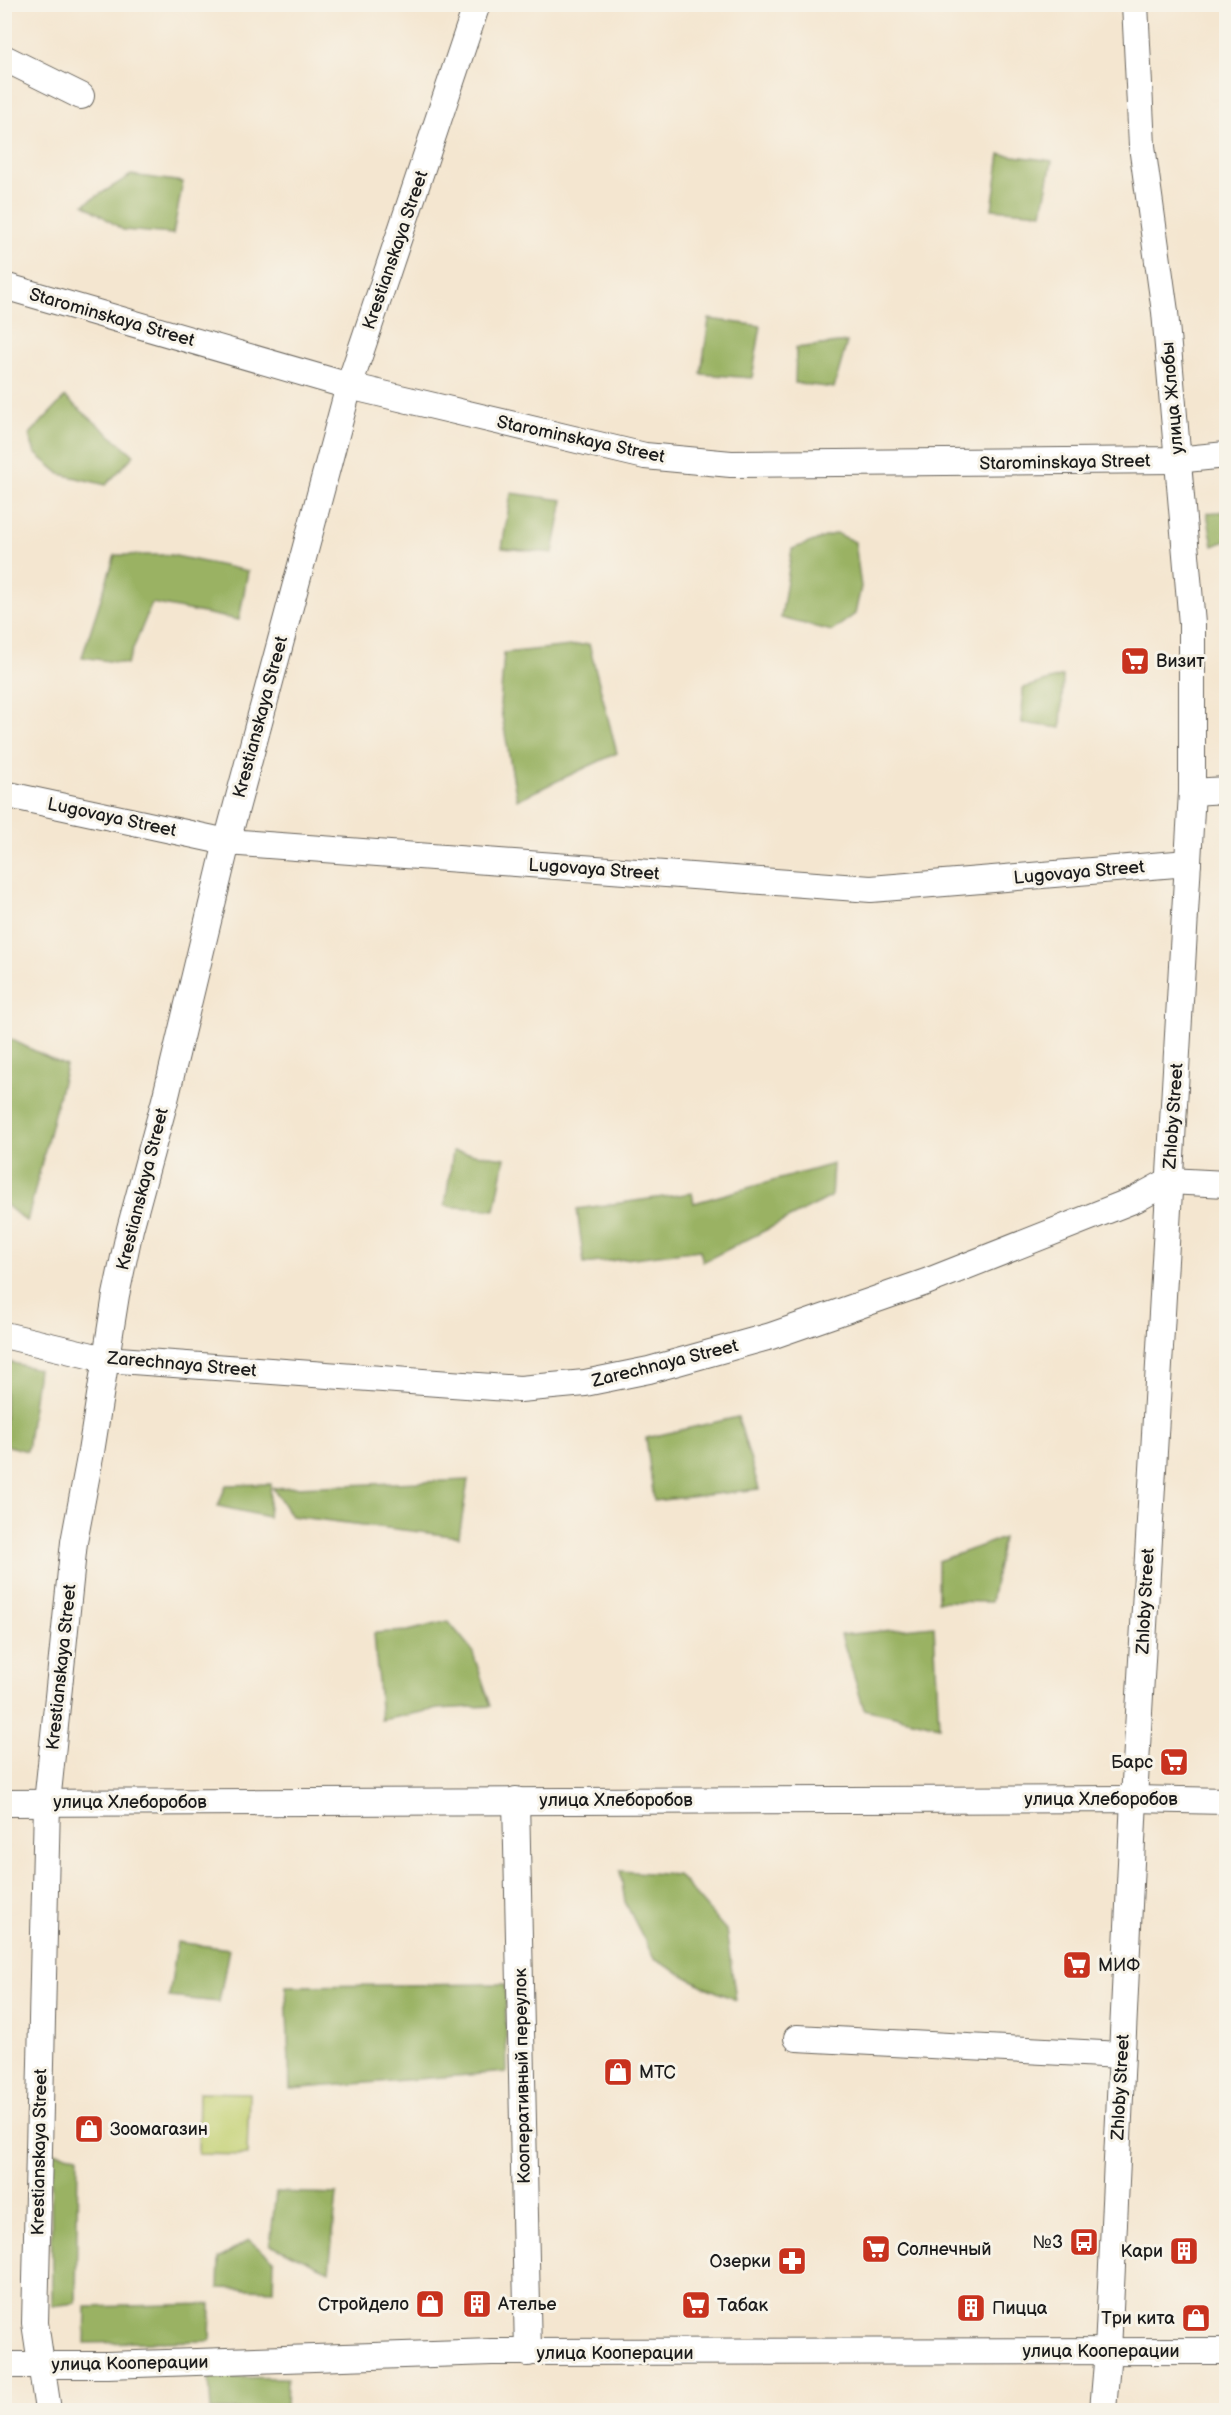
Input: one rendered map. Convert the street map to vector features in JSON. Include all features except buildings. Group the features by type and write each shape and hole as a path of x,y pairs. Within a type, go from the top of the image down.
{"street":[{"name":"Krestianskaya Street","path":"48,2410 35,2323 47,1803 74,1542 116,1295 130,1230 165,1100 227,842 349,386 477,4"},
{"name":"улица Жлобы","path":"1135,4 1142,146 1165,312 1176,460 1192,624 1192,792"},
{"path":"4,58 81,96"},
{"name":"Starominskaya Street","path":"4,286 349,386 645,456 720,463 979,464 1176,460 1227,455"},
{"path":"1192,792 1227,790"},
{"name":"Zhloby Street","path":"1103,2410 1108,2351 1134,1799 1192,792"},
{"name":"Lugovaya Street","path":"4,794 227,842 871,889 1188,863"},
{"path":"1169,1180 1227,1184"},
{"name":"Zarechnaya Street","path":"4,1335 105,1359 520,1389 585,1383 649,1370 771,1336 926,1282 1136,1199 1169,1180"},
{"name":"улица Хлеборобов","path":"4,1803 516,1800 1134,1799 1227,1801"},
{"name":"Кооперативный переулок","path":"516,1800 528,2353"},
{"path":"797,2038 1122,2055"},
{"name":"улица Кооперации","path":"4,2365 107,2365 528,2353 1227,2351"}],"green space":[{"path":"1000,154 1052,161 1042,213 992,209"},
{"path":"131,175 183,182 173,234 123,230 84,204"},
{"path":"709,319 761,326 752,378 701,374"},
{"path":"847,342 834,388 795,383 796,348"},
{"path":"65,397 134,455 106,485 60,474 35,453 29,435"},
{"path":"511,493 563,500 553,553 502,548"},
{"path":"1226,511 1226,541 1213,546 1207,513"},
{"path":"836,533 855,542 861,587 855,614 832,631 781,618 792,549"},
{"path":"115,555 171,555 248,571 239,620 152,603 127,664 82,657"},
{"path":"589,644 617,753 517,800 500,705 504,653"},
{"path":"1063,676 1061,728 1022,723 1023,688"},
{"path":"10,1039 66,1066 27,1222 5,1204 4,1050"},
{"path":"453,1151 505,1158 495,1210 445,1206"},
{"path":"833,1164 831,1197 703,1262 700,1250 584,1264 577,1209 692,1193 694,1203"},
{"path":"5,1361 38,1369 27,1451 5,1445"},
{"path":"738,1417 759,1489 654,1501 646,1438"},
{"path":"468,1480 459,1537 291,1516 273,1488"},
{"path":"271,1484 268,1517 218,1506 226,1485"},
{"path":"1003,1538 991,1602 938,1601 938,1561"},
{"path":"448,1621 472,1650 491,1706 438,1709 381,1720 374,1633 408,1631"},
{"path":"934,1626 939,1726 864,1709 841,1635"},
{"path":"620,1871 678,1875 726,1930 736,2000 703,1986 654,1959 625,1902"},
{"path":"177,1942 229,1949 219,2002 169,1997"},
{"path":"505,1984 507,2072 290,2089 286,1986"},
{"path":"199,2092 249,2093 247,2155 198,2154"},
{"path":"51,2152 78,2156 76,2303 52,2306"},
{"path":"276,2192 337,2194 329,2271 270,2244"},
{"path":"249,2240 274,2261 273,2290 218,2288 219,2259"},
{"path":"211,2304 210,2341 85,2343 86,2307"},
{"path":"209,2377 287,2378 286,2410 211,2410"}],"place":[{"name":"Визит","path":"1135,661"},
{"name":"Барс","path":"1174,1762"},
{"name":"МИФ","path":"1077,1965"},
{"name":"МТС","path":"618,2072"},
{"name":"Зоомагазин","path":"89,2129"},
{"name":"№3","path":"1084,2242"},
{"name":"Солнечный","path":"876,2249"},
{"name":"Кари","path":"1184,2251"},
{"name":"Озерки","path":"792,2261"},
{"name":"Стройдело","path":"430,2304"},
{"name":"Ателье","path":"477,2304"},
{"name":"Табак","path":"696,2305"},
{"name":"Пицца","path":"971,2308"},
{"name":"Три кита","path":"1196,2318"}]}
